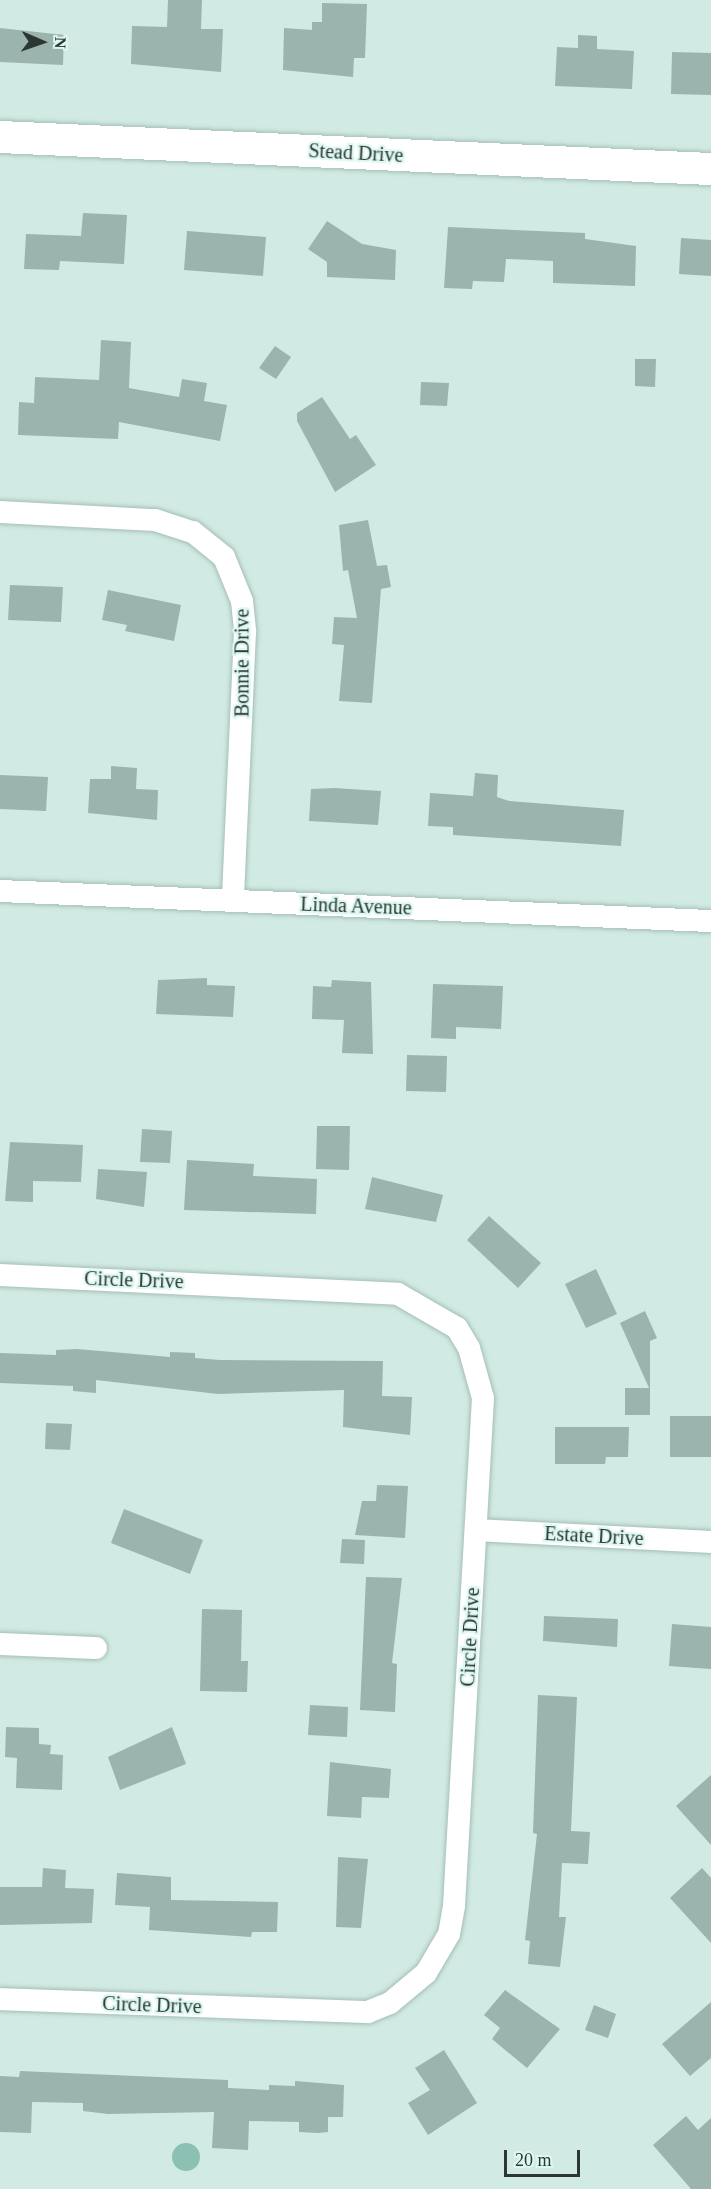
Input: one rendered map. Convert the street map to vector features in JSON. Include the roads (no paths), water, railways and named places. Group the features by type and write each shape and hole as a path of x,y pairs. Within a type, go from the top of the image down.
{"street":[{"name":"Stead Drive","path":"0,137 711,169"},
{"name":"Bonnie Drive","path":"0,512 155,520 194,532 224,557 243,601 245,632 233,901"},
{"name":"Linda Avenue","path":"0,891 711,921"},
{"name":"Circle Drive","path":"0,1275 371,1290 423,1305 457,1328 478,1373 483,1398 454,1906 439,1953 410,1990 368,2012 343,2013 0,1999"},
{"name":"Estate Drive","path":"477,1530 711,1542"},
{"path":"0,1644 96,1648"}]}
